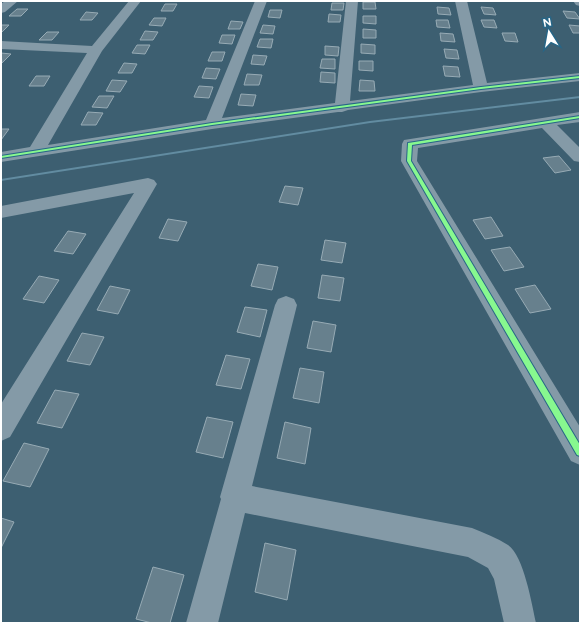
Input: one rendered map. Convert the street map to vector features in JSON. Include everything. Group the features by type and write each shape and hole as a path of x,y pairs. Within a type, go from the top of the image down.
{"street":[{"path":"1,10 12,1"},
{"path":"35,152 96,50 135,1"},
{"path":"212,124 261,1"},
{"path":"342,108 352,1"},
{"path":"461,1 481,88"},
{"path":"1,45 96,50"},
{"path":"1,157 212,124 342,108 481,88 580,77"},
{"path":"580,117 410,144 409,161 580,452"},
{"path":"546,122 580,157"},
{"path":"1,212 148,184 1,428"},
{"path":"202,623 234,497 286,305"},
{"path":"234,497 472,543 499,557 509,574 520,623"}],"building":[{"path":"363,2 375,2 376,9 363,9"},
{"path":"332,3 344,3 343,10 331,10"},
{"path":"165,4 177,4 173,11 161,11"},
{"path":"437,7 449,8 451,15 438,14"},
{"path":"481,7 493,8 496,15 484,14"},
{"path":"17,9 28,9 21,16 9,16"},
{"path":"270,10 282,10 280,18 268,17"},
{"path":"563,11 575,12 580,19 567,18"},
{"path":"86,12 98,13 92,20 80,20"},
{"path":"329,14 341,15 340,22 328,22"},
{"path":"363,16 376,16 376,24 363,23"},
{"path":"154,18 166,18 162,26 149,25"},
{"path":"436,20 448,20 450,28 437,27"},
{"path":"481,20 494,20 497,28 484,27"},
{"path":"231,21 243,22 240,29 228,29"},
{"path":"1,25 9,25 1,33"},
{"path":"263,25 275,26 273,34 260,33"},
{"path":"569,25 580,26 580,33 573,33"},
{"path":"363,29 376,30 376,38 363,38"},
{"path":"145,31 158,32 153,40 140,40"},
{"path":"47,32 59,32 52,40 39,40"},
{"path":"440,33 453,34 455,42 441,41"},
{"path":"502,33 515,33 518,42 505,41"},
{"path":"222,35 235,35 232,44 219,43"},
{"path":"260,39 273,39 271,48 257,47"},
{"path":"361,44 375,45 375,54 361,53"},
{"path":"137,45 150,45 145,54 132,53"},
{"path":"325,46 339,47 338,56 325,55"},
{"path":"444,49 457,50 459,59 446,58"},
{"path":"212,52 225,52 222,61 208,61"},
{"path":"1,53 11,54 2,63"},
{"path":"253,55 267,56 264,65 251,64"},
{"path":"322,59 335,59 335,69 320,68"},
{"path":"359,61 373,61 373,71 359,70"},
{"path":"124,63 137,64 132,73 118,73"},
{"path":"443,66 458,67 460,77 445,76"},
{"path":"206,68 220,69 216,79 202,78"},
{"path":"321,72 335,73 335,83 320,82"},
{"path":"247,74 262,75 259,85 244,85"},
{"path":"36,76 50,76 44,86 29,86"},
{"path":"112,80 127,81 120,92 106,91"},
{"path":"360,80 374,81 375,91 359,91"},
{"path":"199,86 213,87 209,98 194,97"},
{"path":"241,94 256,95 253,106 238,105"},
{"path":"99,96 114,96 107,108 92,107"},
{"path":"88,112 103,113 96,125 81,125"},
{"path":"1,129 9,129 1,140"},
{"path":"559,156 571,170 555,173 543,158"},
{"path":"285,186 303,188 298,205 279,202"},
{"path":"491,217 503,236 485,239 473,220"},
{"path":"168,219 187,222 178,241 159,238"},
{"path":"68,231 86,234 73,254 54,251"},
{"path":"325,240 346,243 342,263 321,260"},
{"path":"510,247 524,267 504,271 491,250"},
{"path":"258,264 278,267 272,290 251,286"},
{"path":"322,275 344,278 340,301 318,298"},
{"path":"39,276 59,280 44,303 23,299"},
{"path":"535,285 551,309 530,313 515,289"},
{"path":"110,286 130,290 118,314 97,310"},
{"path":"245,307 267,310 260,337 237,332"},
{"path":"313,321 336,325 331,352 307,348"},
{"path":"82,333 104,337 90,365 67,361"},
{"path":"226,355 250,359 241,389 216,385"},
{"path":"300,368 324,372 319,403 293,398"},
{"path":"55,390 79,394 62,428 37,423"},
{"path":"207,417 233,422 223,458 196,452"},
{"path":"285,422 311,428 305,464 277,458"},
{"path":"24,443 49,449 30,487 3,481"},
{"path":"1,518 14,522 1,548"},
{"path":"265,543 296,550 287,600 255,592"},
{"path":"153,567 184,575 170,623 152,623 136,619"}],"waterway":[{"path":"1,180 370,122 580,97"}],"cycle path":[{"path":"1,157 212,124 481,88 580,77"},
{"path":"580,117 410,144 409,161 580,452"}]}
